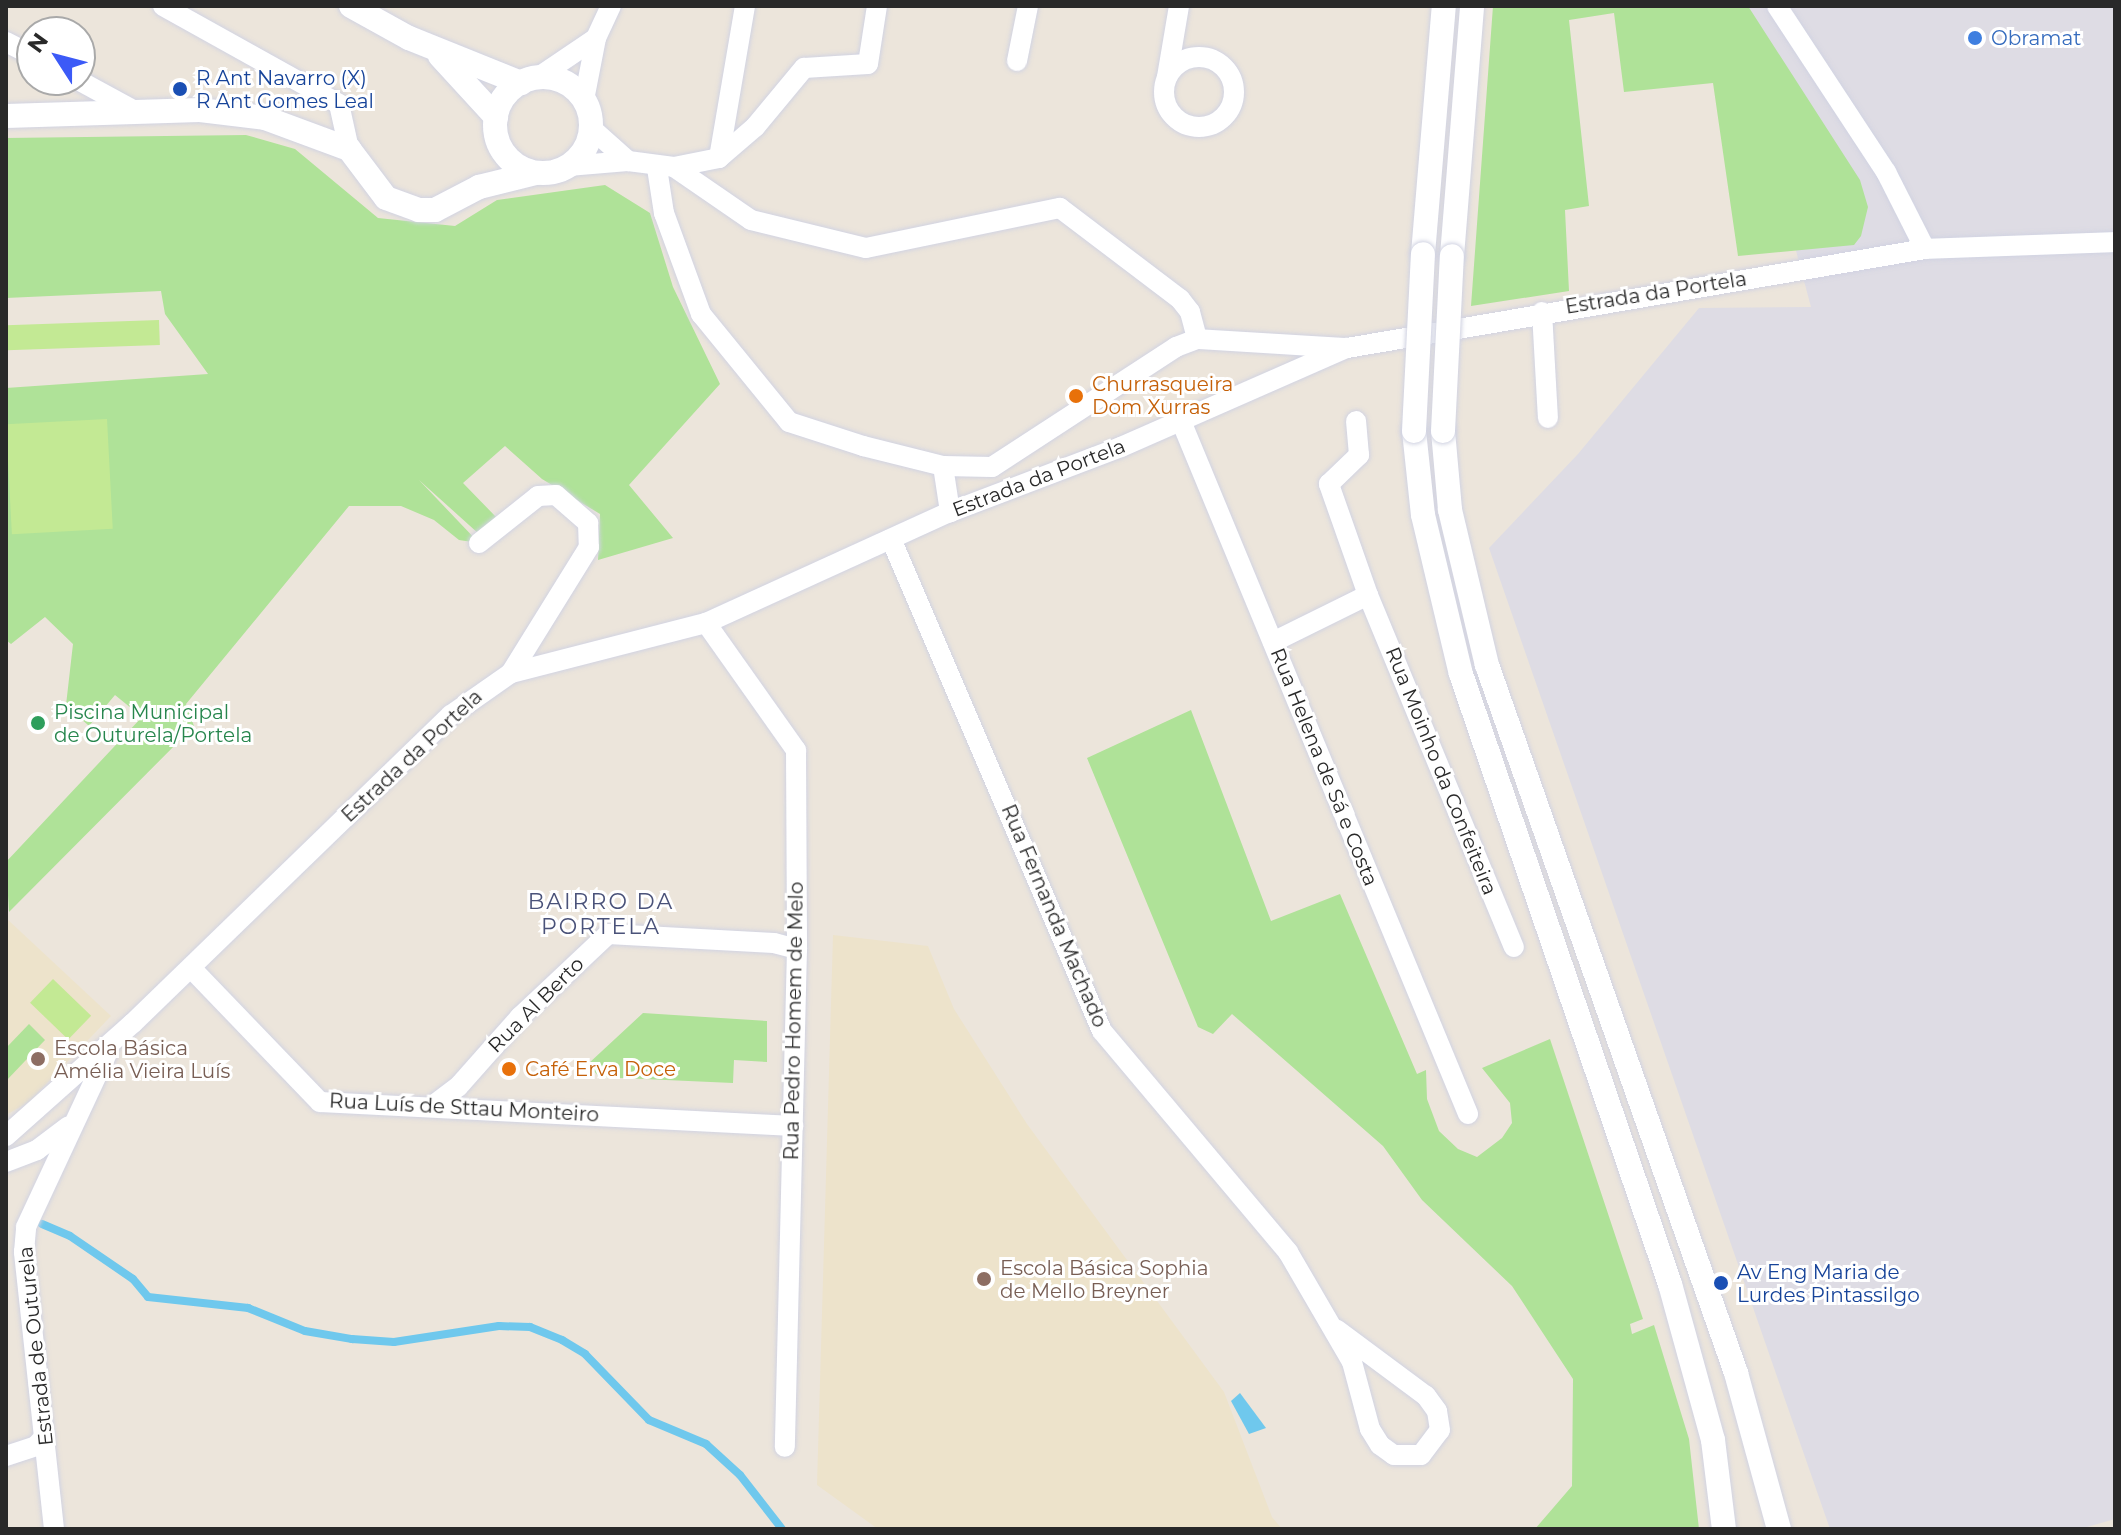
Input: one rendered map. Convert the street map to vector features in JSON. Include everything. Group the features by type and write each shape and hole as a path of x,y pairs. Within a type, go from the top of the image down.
{"street":[{"path":"163,6 339,104 349,149 366,178 402,206 435,210 479,187 568,166 628,161 665,168 751,220 866,248 1060,208 1180,299 1190,312 1197,339"},
{"path":"351,6 432,49 529,80 564,82 584,100"},
{"path":"611,6 596,38 584,100 591,128 628,161"},
{"path":"719,158 745,6"},
{"path":"665,168 719,158 755,127 804,68 868,64 877,6"},
{"path":"1017,61 1028,6"},
{"path":"1167,77 1179,6"},
{"path":"1444,6 1423,254 1414,431 1432,557 1461,674 1670,1284 1713,1440 1724,1529"},
{"path":"1472,6 1452,256 1443,431 1450,510 1487,665 1736,1373 1779,1529"},
{"path":"1777,6 1886,172 1925,249"},
{"path":"536,173 509,159 500,146 496,117 509,91 596,38"},
{"path":"432,49 496,117"},
{"path":"96,90 140,114"},
{"path":"6,116 233,112 293,127 349,149"},
{"path":"568,166 580,157 591,128"},
{"path":"479,187 500,146"},
{"path":"665,168 664,213 690,295 766,399 789,422 817,433 943,466 992,467 1008,461 1176,347 1197,339 1347,348"},
{"name":"Estrada da Portela","path":"6,1136 112,1043 451,715 511,673 706,623 950,512 1181,421 1347,348 1542,312 1925,249 2115,242"},
{"path":"1542,312 1548,418"},
{"name":"Rua Helena de Sá e Costa","path":"1181,421 1468,1114"},
{"name":"Rua Moinho da Confeiteira","path":"1356,421 1359,455 1329,484 1368,595 1514,947"},
{"path":"943,466 950,512"},
{"path":"479,543 538,496 556,495 588,523 589,547 511,673"},
{"name":"Rua Fernanda Machado","path":"891,539 1102,1031 1262,1217 1337,1330 1365,1396 1370,1429 1380,1445 1394,1455 1421,1455 1440,1430 1437,1411 1426,1396 1337,1330"},
{"path":"1273,642 1368,595"},
{"name":"Rua Pedro Homem de Melo","path":"706,623 796,750 797,949 785,1447"},
{"name":"Rua Al Berto","path":"431,1107 458,1087 520,1017 608,934 774,943 797,949"},
{"name":"Rua Luís de Sttau Monteiro","path":"191,968 320,1102 793,1126"},
{"name":"Estrada de Outurela","path":"54,1529 24,1252 36,1197 112,1043"},
{"path":"36,1197 30,1172 10,1156 71,1125"},
{"path":"6,1456 36,1446 45,1436"}],"shaded area":[{"path":"1710,6 2115,6 2115,1519 2080,1529 1830,1529 1489,548 1578,454 1699,308 1811,307 1746,63"},
{"name":"Escola Básica Amélia Vieira Luís","path":"6,918 111,1016 29,1102 6,1115"},
{"name":"Escola Básica Sophia de Mello Breyner","path":"833,935 928,946 954,1009 1027,1124 1224,1392 1272,1517 1282,1529 878,1529 817,1485"}],"green space":[{"path":"1493,6 1748,6 1860,180 1868,207 1861,236 1854,245 1738,256 1713,83 1624,92 1614,13 1569,20 1589,206 1565,210 1569,291 1471,306"},
{"path":"246,135 295,149 378,218 455,226 497,200 605,185 650,213 673,287 720,384 629,485 673,538 598,560 600,514 542,479 505,446 463,483 496,517 479,534 419,480 479,543 459,540 434,520 401,506 349,506 186,704 194,726 9,912 6,862 142,717 115,695 89,726 66,705 73,644 45,617 11,644 6,640 6,388 208,374 165,314 161,291 6,298 6,138"},
{"path":"159,320 160,345 7,350 6,325"},
{"path":"107,419 113,529 12,534 6,424"},
{"path":"1191,710 1271,921 1340,894 1417,1074 1426,1070 1427,1099 1439,1131 1458,1149 1477,1157 1502,1138 1512,1123 1510,1103 1482,1068 1550,1039 1643,1319 1630,1324 1632,1334 1654,1325 1689,1439 1699,1529 1535,1529 1572,1486 1573,1379 1512,1286 1422,1200 1383,1146 1232,1014 1213,1034 1198,1027 1087,758"},
{"path":"53,979 91,1016 68,1040 30,1003"},
{"path":"643,1013 767,1021 767,1062 734,1060 733,1083 599,1077 588,1064"},
{"path":"29,1024 45,1040 6,1081 6,1048"}],"water":[{"path":"1240,1393 1266,1428 1249,1434 1231,1401"}],"waterway":[{"path":"42,1224 70,1236 133,1279 148,1297 248,1308 305,1331 352,1339 394,1342 499,1326 530,1327 562,1340 585,1354 649,1420 706,1444 740,1475 782,1529"}],"place":[{"name":"Obramat","path":"1975,38"},
{"name":"R Ant Navarro (X) R Ant Gomes Leal","path":"180,89"},
{"name":"Churrasqueira Dom Xurras","path":"1076,396"},
{"name":"Piscina Municipal de Outurela/Portela","path":"38,723"},
{"name":"Escola Básica Amélia Vieira Luís","path":"38,1059"},
{"name":"Café Erva Doce","path":"509,1069"},
{"name":"Escola Básica Sophia de Mello Breyner","path":"984,1279"},
{"name":"Av Eng Maria de Lurdes Pintassilgo","path":"1721,1283"}],"district":[{"name":"BAIRRO DA PORTELA","path":"601,914"}]}
